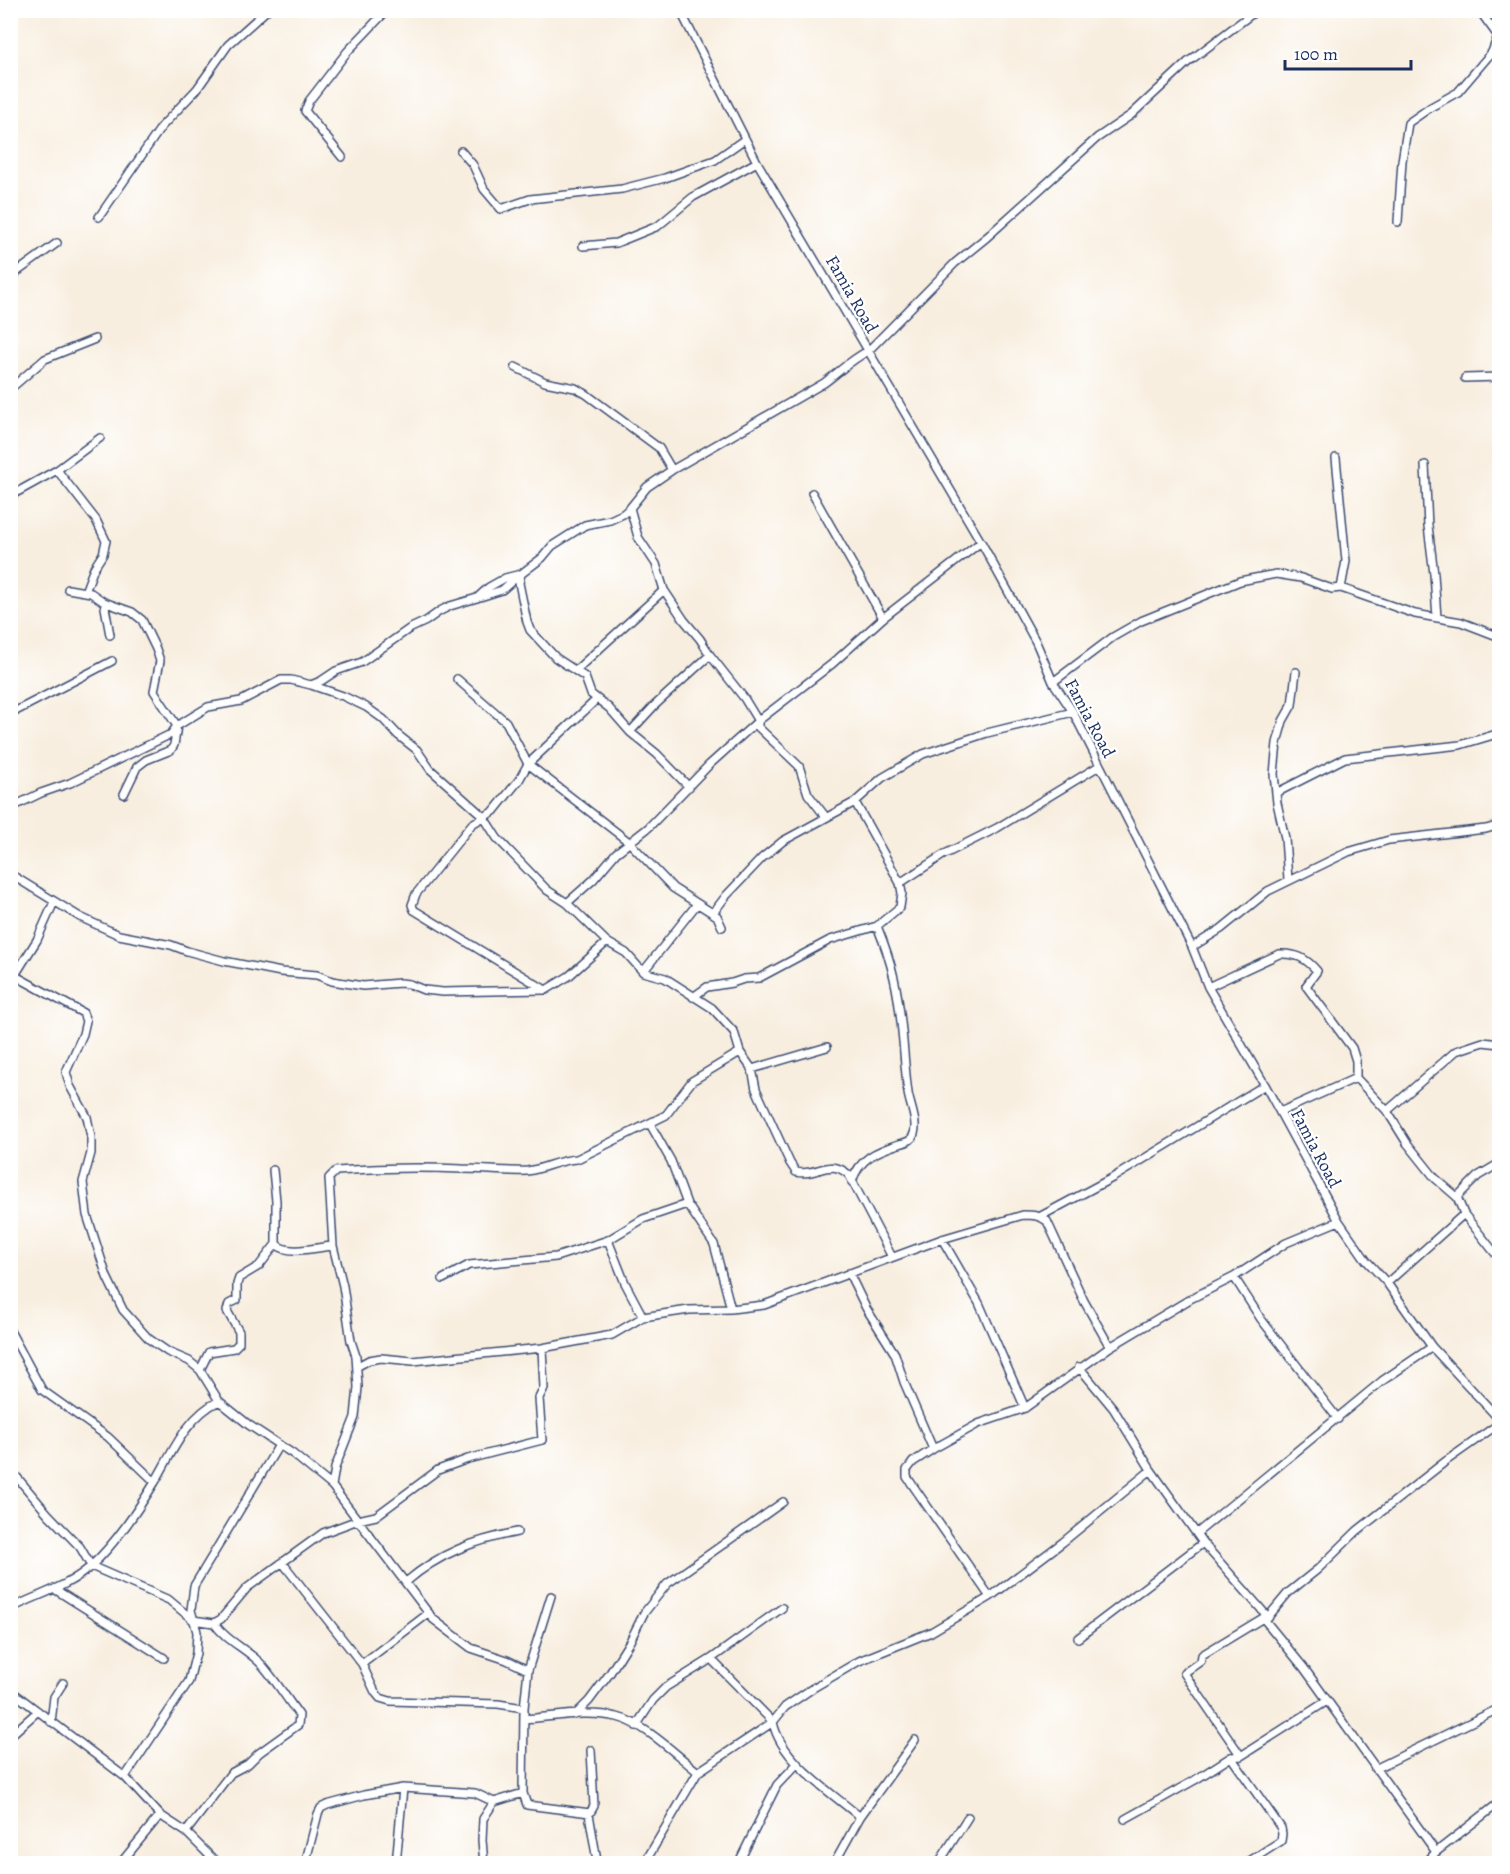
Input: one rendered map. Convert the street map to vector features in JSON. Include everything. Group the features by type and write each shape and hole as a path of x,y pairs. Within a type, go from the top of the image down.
{"street":[{"path":"342,158 305,111 309,101 347,52 387,10"},
{"name":"Famia Road","path":"680,10 757,162 981,542 1036,642 1053,682 1073,712 1192,947 1208,987 1266,1085 1339,1221 1432,1347 1500,1422"},
{"path":"311,685 336,671 362,662 409,629 450,606 502,590 542,558 552,546 585,525 610,520 630,508 647,487 672,470 824,383 844,369 855,358 868,351 955,263 1089,145 1109,128 1131,115 1188,62 1257,10"},
{"path":"1398,222 1402,161 1408,123 1458,92 1492,52 1498,36 1479,10"},
{"path":"99,218 162,126 196,89 228,45 262,12"},
{"path":"461,151 473,165 484,189 501,209 531,199 622,189 665,178 715,160 745,139"},
{"path":"583,246 616,243 658,226 693,197 757,162"},
{"path":"10,278 57,243"},
{"path":"11,387 45,359 95,339"},
{"path":"515,367 545,382 575,388 586,393 659,448 672,470"},
{"path":"1465,378 1500,377"},
{"path":"10,496 57,470 100,438"},
{"path":"1336,458 1346,561 1341,588"},
{"path":"1425,465 1437,618"},
{"path":"57,470 96,520 106,541 85,592"},
{"path":"812,493 883,618"},
{"path":"630,508 638,537 656,564 664,590 744,698 758,720 758,727 799,766 808,794 825,816"},
{"path":"567,903 593,880 616,853 648,828 709,765 758,720 832,664 883,618 981,542"},
{"path":"521,574 519,583 530,630 556,658 585,678 591,694 609,708 630,732 657,753 689,787"},
{"path":"1053,682 1113,638 1141,621 1240,580 1275,574 1301,578 1332,589 1341,588 1415,614 1461,622 1500,637"},
{"path":"68,590 85,592 132,612 142,620 160,661 154,691 177,726 174,745 171,750 146,760 137,767 124,794"},
{"path":"576,670 664,590"},
{"path":"104,602 110,635"},
{"path":"630,732 654,706 710,655"},
{"path":"10,714 112,661"},
{"path":"1288,880 1283,828 1274,774 1277,743 1283,721 1292,705 1296,672"},
{"path":"10,808 41,793 70,783 171,734 177,726 201,710 241,700 277,681 287,679 311,685 366,707 383,718 398,735 417,750 430,769 483,816 497,838 547,890 567,903 607,942 626,953 643,972 665,978 712,1008 734,1032 740,1052 752,1069 756,1089 796,1172 836,1167 843,1170 852,1182 892,1257"},
{"path":"458,679 506,722 528,764 629,842 673,888 717,916 722,927"},
{"path":"546,990 414,910 412,905 416,894 472,824 494,811 519,780 528,764 597,699"},
{"path":"713,913 762,858 783,841 825,816 855,802 882,778 923,754 987,733 1073,712"},
{"path":"1276,793 1345,758 1406,749 1460,745 1500,733"},
{"path":"900,883 944,855 997,828 1099,766"},
{"path":"693,997 707,987 759,978 830,940 877,926 900,907 902,893 900,883 855,802"},
{"path":"1192,947 1221,929 1268,891 1348,852 1389,840 1486,829 1500,825"},
{"path":"10,874 80,917 119,935 154,941 224,961 281,972 317,975 332,981 363,986 409,984 424,990 443,992 546,990 569,976 607,942"},
{"path":"10,983 12,974 37,940 54,902"},
{"path":"643,972 697,904"},
{"path":"852,1182 863,1160 875,1152 906,1142 911,1139 915,1131 908,1095 895,981 887,949 877,926"},
{"path":"1208,987 1279,954 1307,959 1317,971 1306,986 1352,1048 1356,1061 1356,1078 1387,1111 1407,1143 1435,1178 1457,1197 1464,1214 1494,1252 1500,1256"},
{"path":"12,974 82,1013 86,1021 83,1034 66,1072 70,1086 87,1117 91,1137 91,1153 83,1182 87,1215 106,1277 123,1310 149,1339 168,1352 189,1361 200,1370 219,1401 249,1425 293,1454 332,1486 429,1613 442,1626 471,1648 507,1659 528,1670"},
{"path":"1387,1111 1456,1051 1484,1042 1500,1044"},
{"path":"752,1069 827,1047"},
{"path":"332,1486 335,1468 355,1417 358,1366 333,1246 329,1178 336,1171 436,1168 491,1171 530,1170 561,1160 577,1159 666,1115 692,1081 740,1052"},
{"path":"1280,1112 1356,1078"},
{"path":"358,1366 369,1360 381,1358 413,1361 542,1348 612,1335 643,1317 689,1310 764,1305 942,1239 1023,1215 1041,1216 1114,1177 1266,1085"},
{"path":"650,1124 671,1161 687,1204 714,1244 730,1309"},
{"path":"1457,1197 1478,1176 1500,1163"},
{"path":"200,1370 209,1352 234,1347 239,1343 239,1332 227,1311 229,1304 237,1300 239,1278 259,1266 276,1244 273,1170"},
{"path":"443,1278 469,1264 556,1257 608,1240 643,1219 687,1204"},
{"path":"1386,1283 1464,1214"},
{"path":"1041,1216 1047,1221 1084,1301 1110,1347"},
{"path":"990,1597 907,1477 907,1470 913,1462 978,1425 1025,1408 1079,1367 1192,1298 1234,1277 1286,1243 1339,1221"},
{"path":"942,1239 979,1303 1025,1408"},
{"path":"608,1240 643,1317"},
{"path":"276,1244 281,1249 290,1250 333,1246"},
{"path":"849,1273 866,1308 894,1354 933,1449"},
{"path":"1234,1277 1261,1319 1338,1419"},
{"path":"10,1331 42,1390 108,1437 155,1482"},
{"path":"1197,1533 1382,1381 1432,1347"},
{"path":"10,1469 80,1547 91,1566 169,1600 193,1620 214,1623 221,1619 247,1588 323,1533 376,1516 438,1470 468,1459 542,1440 539,1398 544,1388 542,1348"},
{"path":"1079,1367 1113,1408 1151,1470 1203,1543 1266,1618 1304,1668 1436,1852"},
{"path":"10,1609 56,1590 91,1566 121,1532 155,1482 172,1449 197,1417 209,1405 219,1401"},
{"path":"1241,1756 1184,1673 1202,1661 1202,1655 1266,1618 1288,1593 1357,1531 1500,1422"},
{"path":"125,1777 189,1681 196,1653 197,1632 191,1610 194,1586 279,1445"},
{"path":"644,1863 698,1772 773,1722 785,1707 859,1661 931,1632 990,1597 1063,1542 1151,1470"},
{"path":"575,1714 589,1701 610,1673 644,1613 667,1584 783,1502"},
{"path":"406,1582 426,1565 452,1551 484,1539 518,1532"},
{"path":"1078,1638 1203,1543"},
{"path":"282,1562 362,1664 380,1698 498,1704 524,1708"},
{"path":"56,1590 164,1658"},
{"path":"551,1596 528,1670 524,1708 523,1793 527,1805 589,1814"},
{"path":"636,1726 653,1700 666,1687 711,1659 782,1608"},
{"path":"362,1664 429,1613"},
{"path":"186,1832 231,1773 248,1764 259,1753 298,1725 300,1720 299,1715 264,1667 222,1634 214,1623"},
{"path":"711,1659 773,1722 775,1733 797,1764 860,1817"},
{"path":"51,1722 54,1697 63,1683"},
{"path":"10,1690 125,1777 160,1815 186,1832 218,1863"},
{"path":"1125,1818 1195,1780 1231,1757 1241,1756 1327,1701"},
{"path":"1376,1768 1500,1708"},
{"path":"10,1736 38,1711"},
{"path":"524,1719 575,1714 618,1717 657,1738 698,1772"},
{"path":"834,1863 860,1817 915,1740"},
{"path":"591,1750 594,1806 589,1814 597,1861"},
{"path":"1231,1757 1281,1828 1282,1834 1281,1841 1245,1863"},
{"path":"738,1863 777,1785 797,1764"},
{"path":"305,1863 321,1808 364,1795 403,1788 475,1793 494,1802"},
{"path":"396,1863 403,1788"},
{"path":"484,1863 483,1820 494,1802 523,1793"},
{"path":"1425,1863 1500,1802"},
{"path":"120,1863 160,1815"},
{"path":"938,1863 968,1817"}]}
